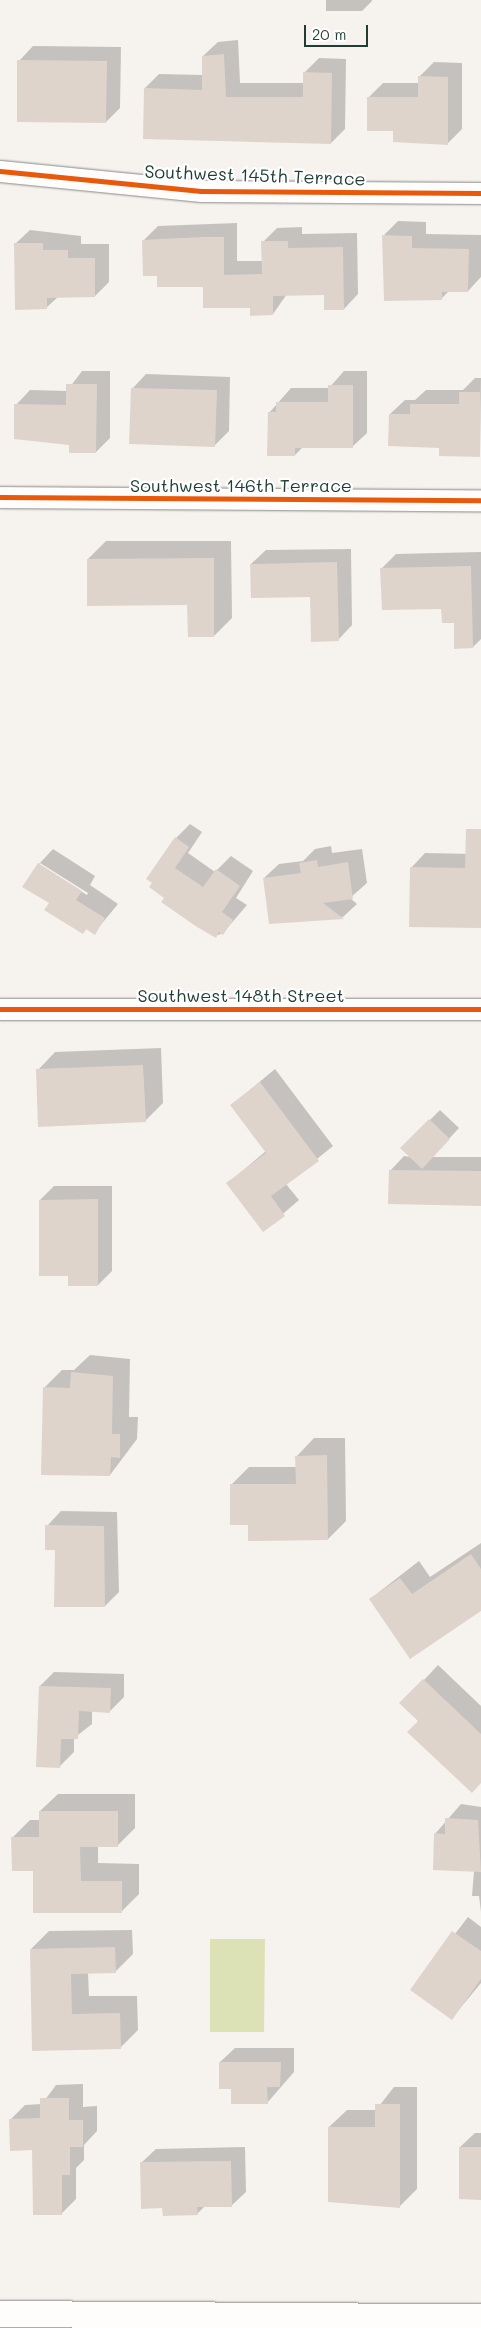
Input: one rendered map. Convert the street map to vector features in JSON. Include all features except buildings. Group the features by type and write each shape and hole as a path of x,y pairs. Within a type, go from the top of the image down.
{"main road":[{"path":"0,2314 153,2321 481,2318"}],"street":[{"name":"Southwest 145th Terrace","path":"0,171 200,190 481,193"},
{"name":"Southwest 146th Terrace","path":"0,497 481,500"},
{"name":"Southwest 148th Street","path":"0,1009 481,1009"}],"green space":[{"path":"210,1939 265,1939 264,2032 210,2032"}],"cycle path":[{"path":"0,171 201,191 481,193"},
{"path":"0,497 481,500"},
{"path":"0,1009 481,1009"}]}
